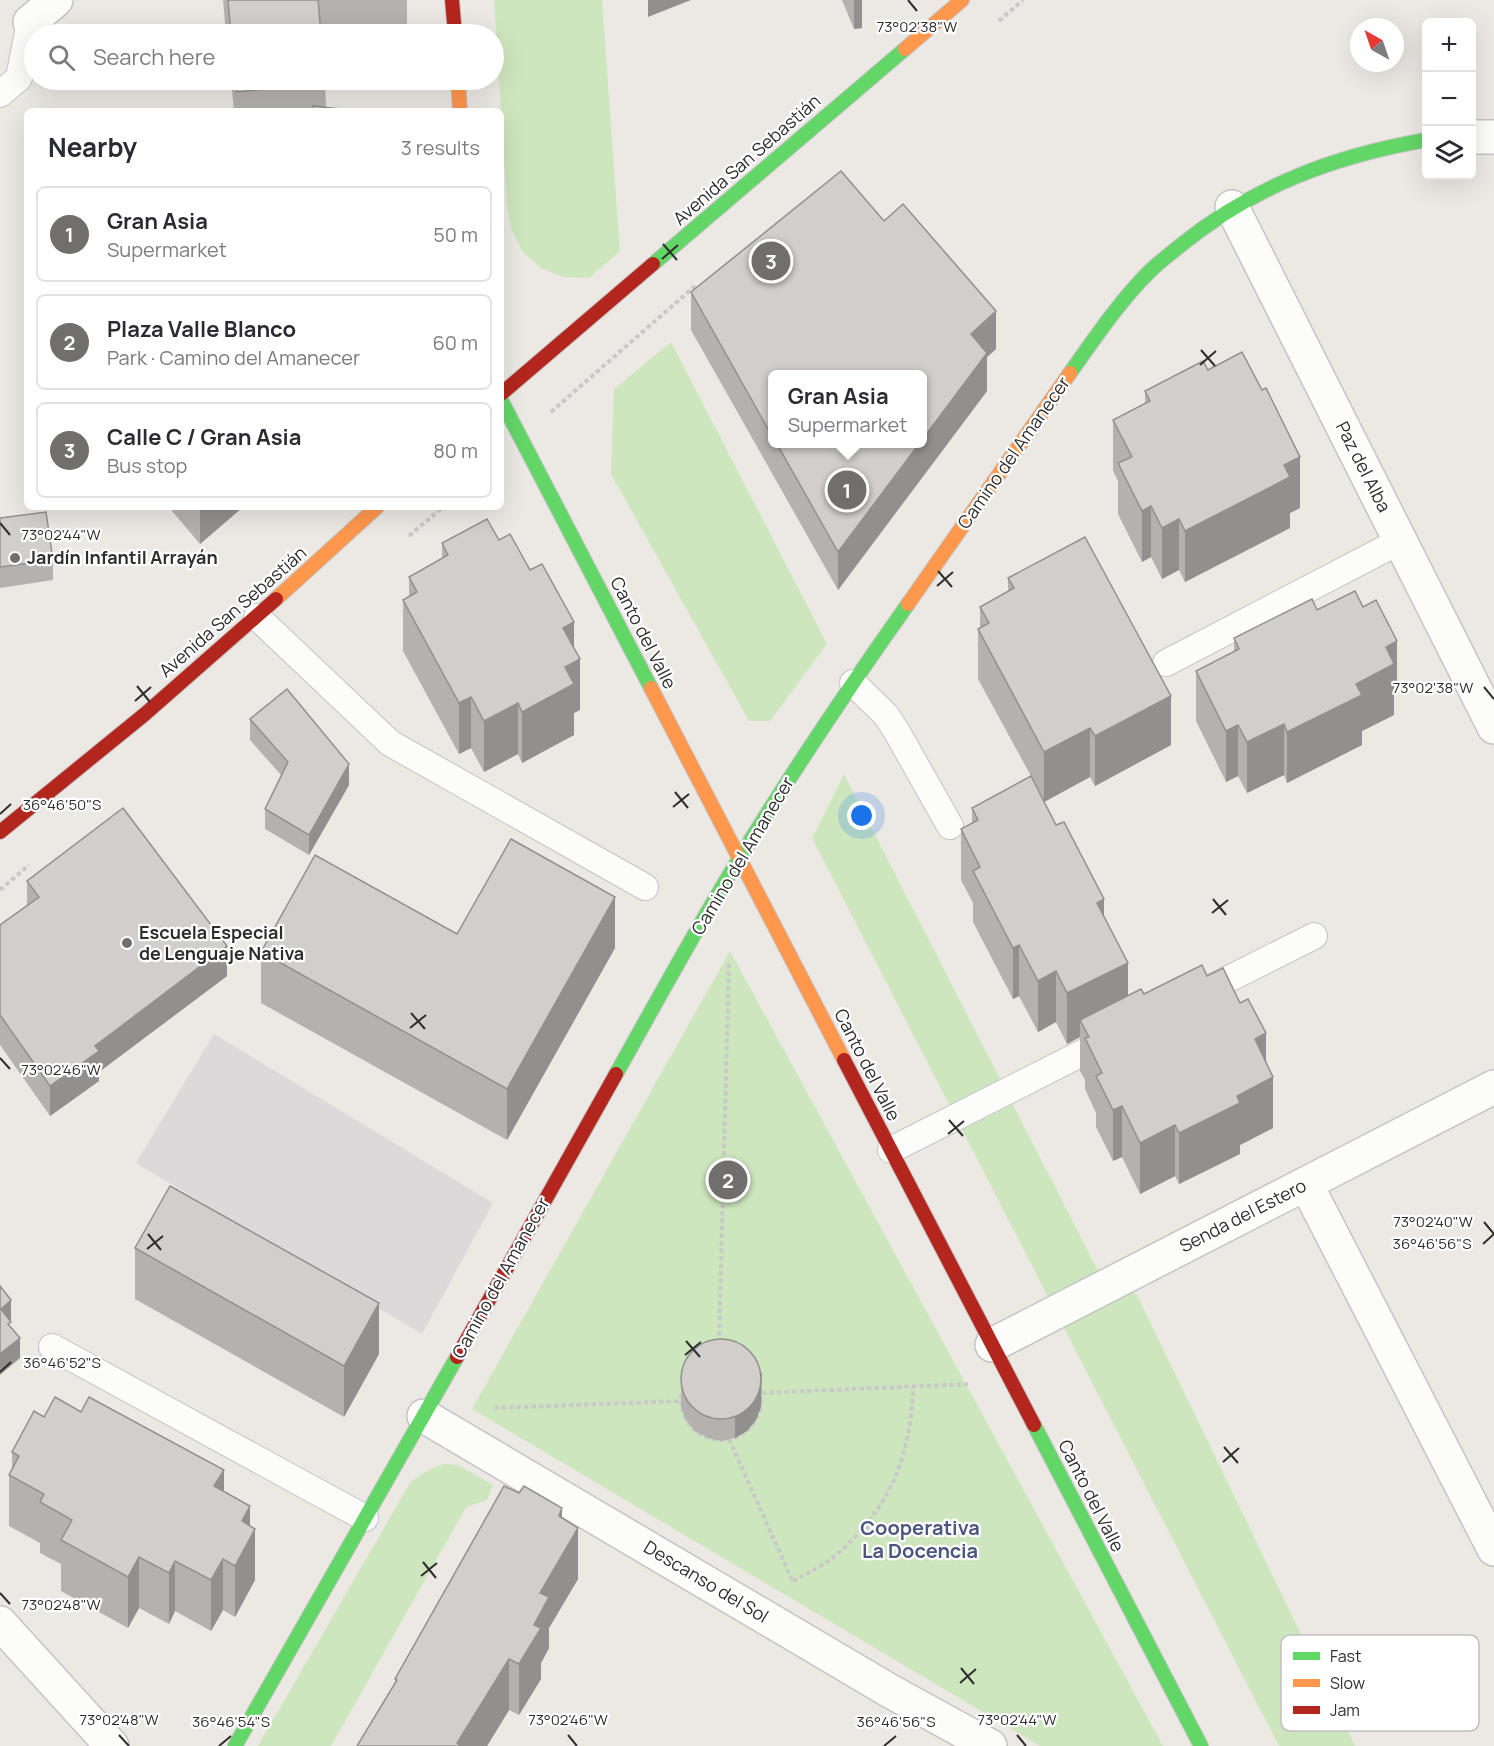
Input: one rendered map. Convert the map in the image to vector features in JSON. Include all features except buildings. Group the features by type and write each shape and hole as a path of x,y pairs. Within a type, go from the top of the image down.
{"street":[{"path":"30,22 56,0"},
{"path":"452,0 454,24"},
{"name":"Avenida San Sebastián","path":"504,391 962,0"},
{"path":"459,90 460,108"},
{"path":"1476,137 1494,137"},
{"name":"Camino del Amanecer","path":"235,1746 740,858 853,683 1105,324 1146,275 1190,236 1232,207 1269,186 1311,169 1382,148 1422,141"},
{"name":"Paz del Alba","path":"1232,207 1494,727"},
{"name":"Canto del Valle","path":"504,406 1201,1746"},
{"name":"Avenida San Sebastián","path":"0,832 140,717 256,617 374,510"},
{"name":"Senda del Estero","path":"992,1345 1494,1087"},
{"path":"1306,1184 1494,1549"},
{"name":"Descanso del Sol","path":"424,1416 817,1648 990,1746"},
{"path":"0,1623 112,1746"}],"lane":[{"path":"0,94 19,78 24,53"},
{"path":"1166,663 1401,541"},
{"path":"256,617 390,742 645,887"},
{"path":"853,683 886,715 950,826"},
{"path":"1177,1005 1314,936"},
{"path":"891,1150 1134,1026"},
{"path":"52,1347 365,1518"}],"path":[{"path":"719,1347 729,957"},
{"path":"713,1359 737,1362 748,1369 757,1380 762,1393 762,1407 756,1420 747,1431 735,1438 721,1441 708,1438 695,1431 686,1420 681,1401 684,1382 701,1364 713,1359"},
{"path":"762,1393 1011,1382"},
{"path":"793,1581 821,1566 846,1547 865,1526 886,1496 907,1444 912,1415 912,1387"},
{"path":"453,1433 468,1409 681,1401"},
{"path":"729,1439 793,1581 817,1648"},
{"path":"865,1526 880,1534"}],"shaded area":[{"path":"214,1034 493,1203 422,1334 136,1163"}],"green space":[{"path":"494,0 602,0 620,251 589,278 564,277 541,268 522,251 511,229 504,157 504,108 501,108 500,90 504,90 504,24 496,24"},
{"path":"671,342 827,644 770,721 749,721 611,474 614,389"},
{"path":"844,774 1096,1267 1137,1295 1301,1635 1281,1635 1281,1731 1348,1731 1355,1746 1279,1746 812,838"},
{"path":"730,951 1163,1746 1040,1746 472,1409"},
{"path":"444,1464 458,1465 493,1485 487,1500 466,1507 331,1746 258,1746 410,1483 434,1467"}],"traffic: fast":[{"path":"653,264 905,49"},
{"path":"1070,373 1108,321 1149,272 1209,224 1237,206 1296,176 1359,155 1422,141"},
{"path":"504,406 651,688"},
{"path":"616,1074 749,842 815,739 908,604"},
{"path":"235,1746 457,1357"},
{"path":"1034,1425 1201,1746"}],"traffic: slow":[{"path":"905,49 962,0"},
{"path":"459,90 460,108"},
{"path":"908,604 1070,373"},
{"path":"276,599 374,510"},
{"path":"651,688 844,1060"}],"traffic: jam":[{"path":"452,0 454,24"},
{"path":"504,391 653,264"},
{"path":"0,832 145,714 276,599"},
{"path":"844,1060 1034,1425"},
{"path":"457,1357 616,1074"}],"place":[{"name":"Calle C / Gran Asia","path":"771,261"},
{"name":"Gran Asia","path":"847,490"},
{"name":"Jardín Infantil Arrayán","path":"15,558"},
{"name":"Escuela Especial de Lenguaje Nativa","path":"127,943"},
{"name":"Plaza Valle Blanco","path":"728,1180"}],"district":[{"name":"Cooperativa La Docencia","path":"920,1540"}]}
